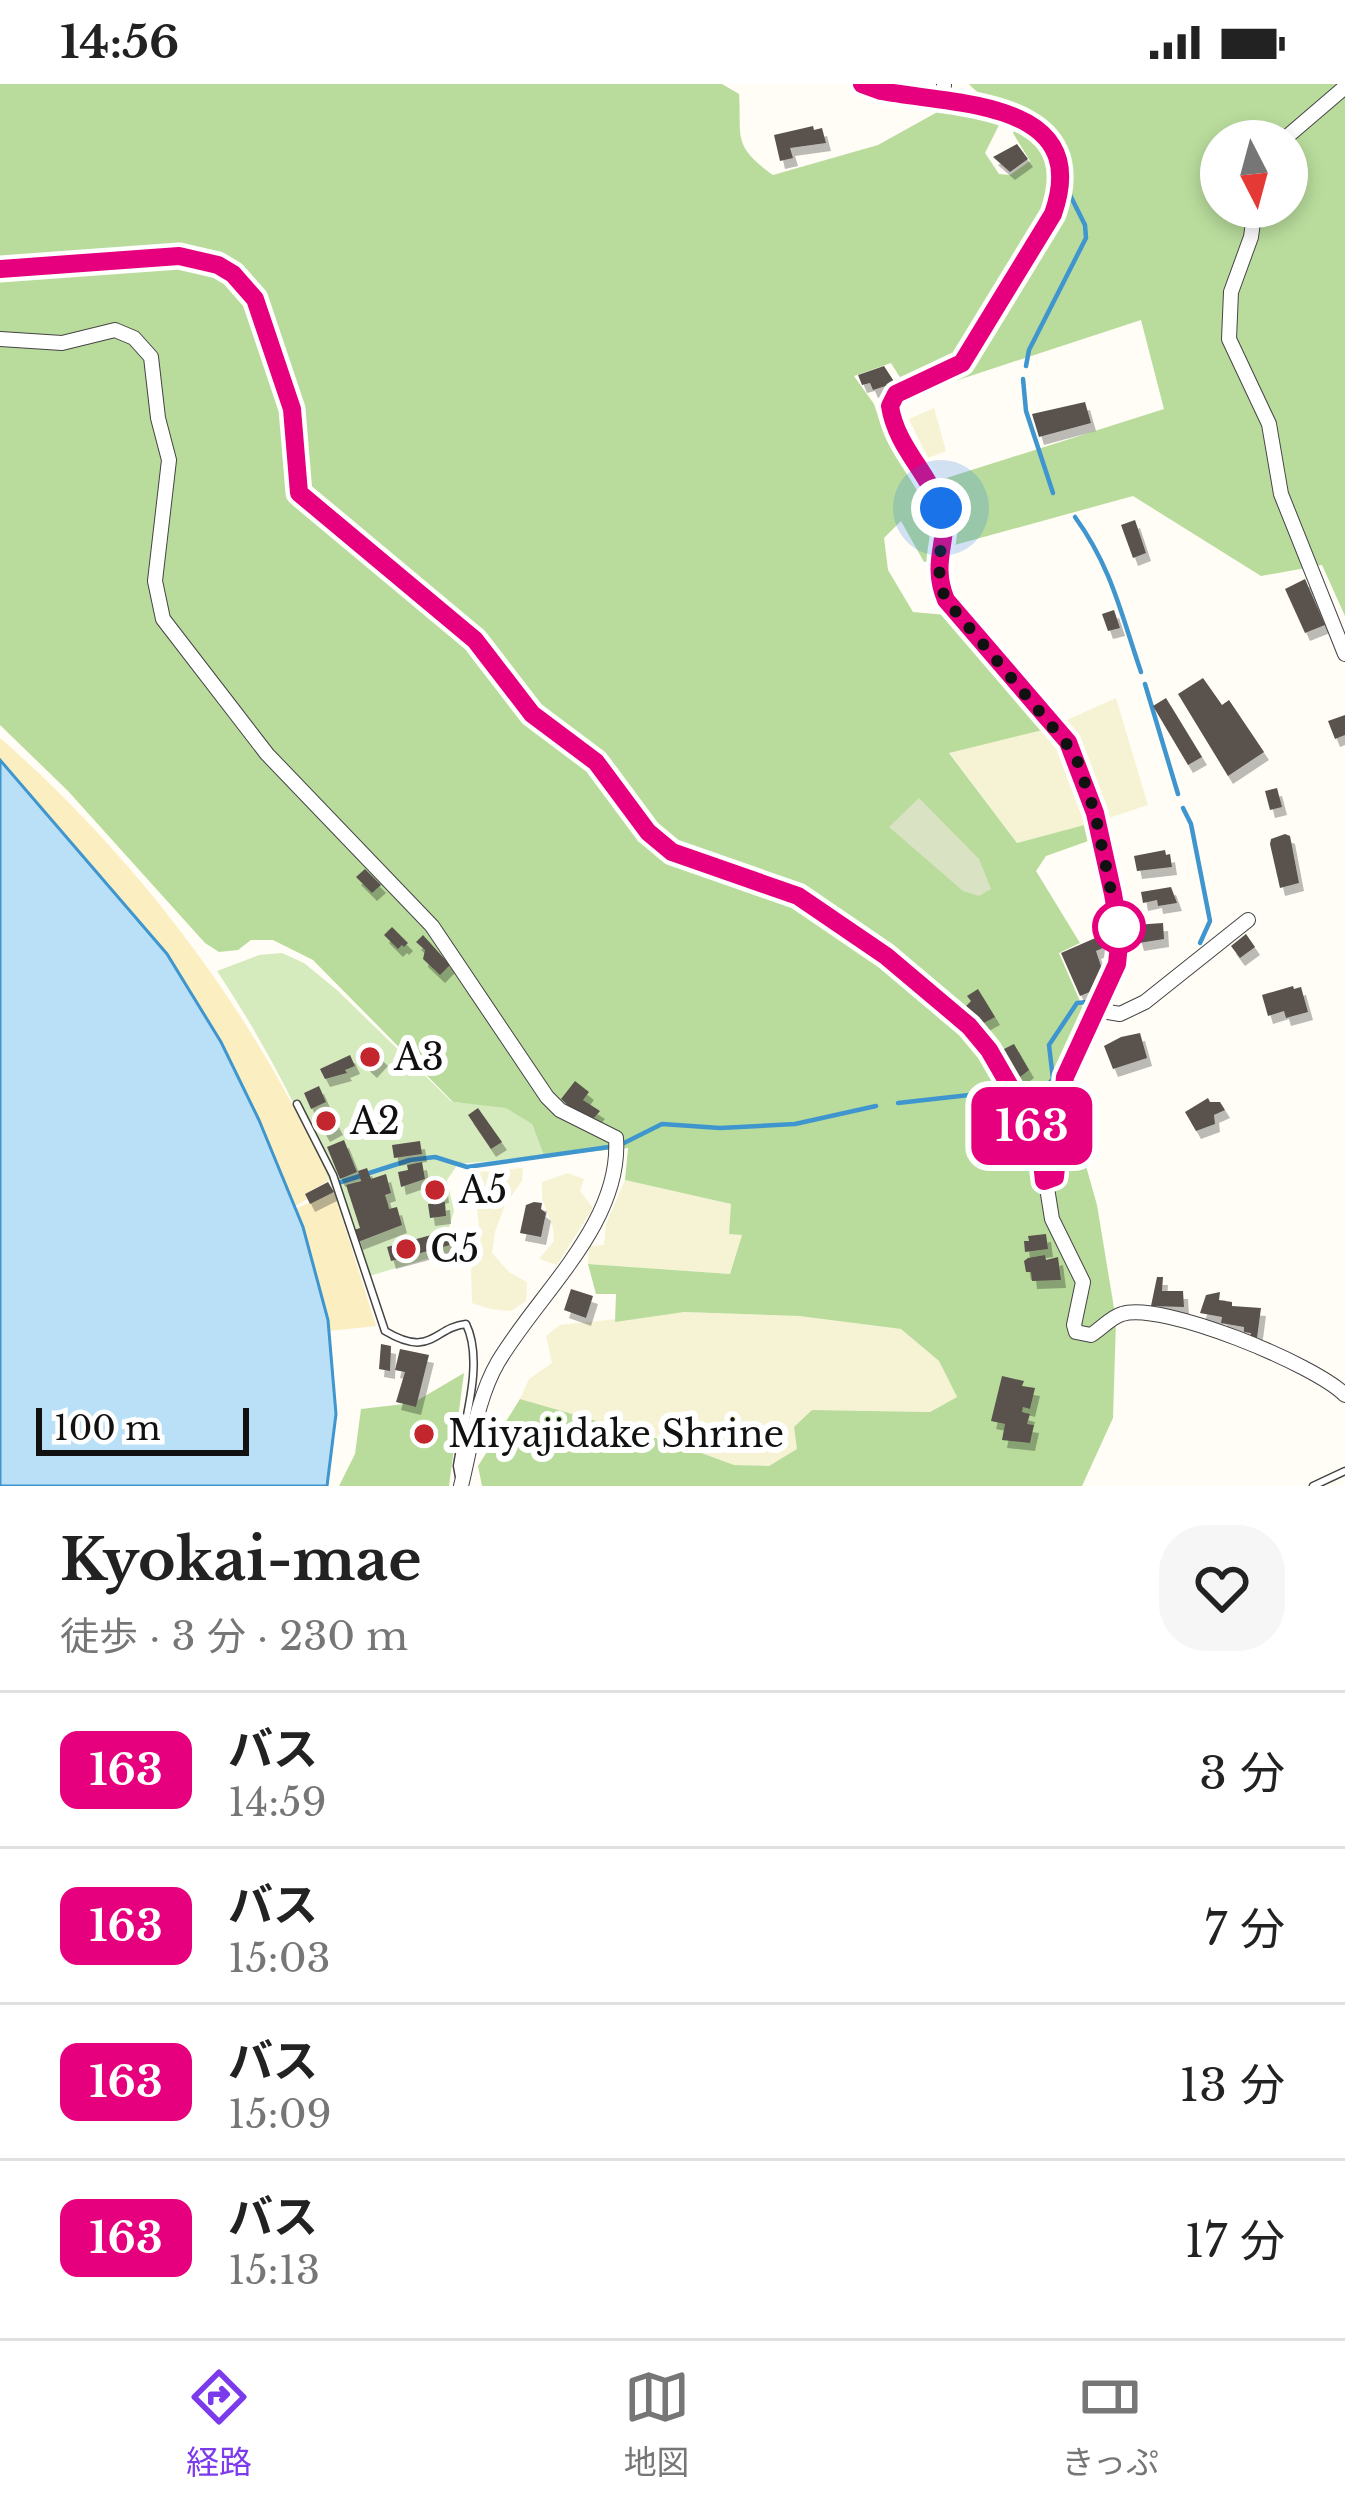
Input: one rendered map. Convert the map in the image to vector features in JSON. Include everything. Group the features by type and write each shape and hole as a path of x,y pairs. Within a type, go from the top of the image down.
{"street":[{"path":"862,84 1016,114 1047,136 1061,172 1053,214 962,363 896,394 890,406 898,437 941,508 944,524 937,579 946,600 1068,742 1080,767 1095,813 1120,935 1113,978 1065,1077 1055,1177 1044,1181"},
{"path":"944,84 944,103"},
{"path":"1306,120 1345,87"},
{"path":"1252,228 1231,292 1229,339 1269,424 1287,511 1345,654"},
{"path":"0,269 179,256 218,265 233,274 255,299 292,409 299,493 475,640 532,714 596,762 648,832 672,852 798,896 886,956 969,1026 989,1050 1040,1144 1057,1232 1083,1282 1076,1332 1091,1335 1121,1314 1186,1320 1318,1372 1345,1395"},
{"path":"0,339 62,343 115,330 144,346 154,369 158,418 169,460 155,581 163,620 267,754 432,926 547,1097 560,1110 616,1138 618,1162 607,1203 497,1363 461,1486"},
{"path":"1096,1010 1120,1014 1145,1003 1249,920"}],"lane":[{"path":"297,1105 333,1175 385,1330 402,1340 421,1342 435,1340 457,1324 466,1324 471,1331 472,1371 457,1466 461,1486"},
{"path":"1313,1486 1345,1472"}],"shaded area":[{"path":"934,408 946,451 928,458 909,419"},
{"path":"1116,698 1148,805 1103,820 1090,769 1062,722"},
{"path":"1047,729 1067,753 1088,824 1017,843 949,752"},
{"path":"523,1168 522,1181 505,1205 495,1232 492,1253 509,1272 527,1282 526,1301 511,1311 490,1309 472,1303 471,1270 481,1245 479,1172"},
{"path":"568,1173 584,1179 580,1191 593,1208 557,1265 539,1259 554,1241 542,1182"},
{"path":"625,1180 731,1204 742,1235 730,1274 588,1264 589,1246 604,1245 606,1224"},
{"path":"684,1312 799,1316 901,1329 939,1361 957,1397 930,1412 812,1410 798,1449 769,1466 734,1465 520,1399 529,1379 552,1363 546,1336 560,1325"}],"green space":[{"path":"0,84 722,84 739,94 745,148 773,175 878,145 941,110 1002,119 985,153 999,174 1010,175 1030,161 1013,133 1018,123 1048,150 1057,173 1045,211 981,329 956,362 906,387 891,363 854,376 933,511 934,561 924,562 901,521 884,538 888,570 913,612 946,615 1047,729 949,753 1017,843 1088,824 1091,840 1046,856 1036,871 1080,943 1059,953 1083,1008 1070,1037 1067,1099 1097,1205 1116,1320 1113,1418 1082,1486 482,1486 478,1466 520,1399 734,1465 769,1466 797,1449 794,1427 812,1410 930,1412 957,1397 939,1361 901,1329 799,1316 684,1312 615,1322 616,1294 596,1294 588,1264 730,1274 742,1235 729,1234 731,1204 625,1180 628,1148 544,1156 532,1124 506,1108 453,1102 313,960 273,940 251,940 238,950 219,952 205,943 68,791 0,725"},
{"path":"969,84 1345,84 1345,616 1322,565 1261,576 1133,496 951,546 948,500 937,481 1164,409 1141,320 955,381 977,360 1071,196 1068,153 1054,129 1029,111 991,100"},
{"path":"919,798 979,859 991,889 979,896 963,891 889,827"},
{"path":"282,953 304,963 337,990 452,1102 506,1107 532,1124 544,1156 458,1164 447,1180 454,1211 448,1231 453,1244 450,1252 366,1277 302,1120 217,971 259,955"},
{"path":"464,1373 449,1486 339,1486 355,1454 361,1409 413,1403"}],"sand":[{"path":"0,738 125,863 233,1005 323,1162 328,1181 305,1194 307,1199 294,1207 221,1043 167,954 0,760"},
{"path":"334,1192 376,1326 329,1331 295,1209"}],"water":[{"path":"0,760 167,954 221,1042 259,1120 303,1227 328,1320 336,1414 327,1486 0,1486"}],"building":[{"path":"813,126 814,130 822,128 826,143 790,148 793,158 780,161 774,135"},
{"path":"1017,144 1028,159 1010,172 993,157"},
{"path":"884,366 895,383 873,390 870,383 862,385 858,375"},
{"path":"1085,402 1091,423 1039,437 1032,414"},
{"path":"1135,520 1146,553 1133,558 1121,525"},
{"path":"1305,579 1325,625 1305,633 1285,589"},
{"path":"1114,610 1120,628 1108,631 1102,614"},
{"path":"1203,678 1222,705 1229,700 1264,752 1228,776 1178,694"},
{"path":"1166,698 1202,757 1188,765 1153,706"},
{"path":"1345,715 1345,735 1335,739 1328,721"},
{"path":"1277,788 1282,807 1270,810 1265,791"},
{"path":"1290,836 1299,883 1280,888 1270,844 1271,839"},
{"path":"1165,850 1172,867 1137,871 1134,856"},
{"path":"365,869 381,885 372,893 356,877"},
{"path":"1171,887 1177,903 1143,903 1141,892"},
{"path":"1163,923 1164,939 1139,943 1134,925"},
{"path":"392,927 408,943 404,947 398,949 384,935"},
{"path":"1109,932 1114,943 1096,951 1105,978 1094,983 1097,989 1080,996 1061,953"},
{"path":"1246,934 1255,947 1240,958 1231,946"},
{"path":"423,935 450,965 440,975 423,959 425,950 416,942"},
{"path":"1301,987 1308,1012 1286,1018 1284,1011 1268,1016 1262,995"},
{"path":"978,989 995,1017 982,1024 966,1006 971,1001 967,996"},
{"path":"1140,1033 1147,1058 1113,1069 1104,1046"},
{"name":"A3","path":"369,1044 383,1058 372,1070 357,1056"},
{"path":"1014,1044 1029,1070 1015,1081 998,1052"},
{"path":"350,1055 355,1066 325,1079 320,1069"},
{"path":"575,1081 589,1092 583,1100 600,1111 594,1118 575,1112 561,1099"},
{"path":"319,1086 326,1102 311,1109 304,1093"},
{"path":"1208,1098 1220,1102 1225,1110 1214,1115 1215,1124 1196,1131 1185,1112"},
{"name":"A2","path":"328,1108 338,1127 325,1134 314,1115"},
{"path":"478,1108 502,1142 491,1149 468,1115"},
{"path":"344,1140 357,1172 340,1179 327,1147"},
{"path":"420,1141 422,1154 394,1158 392,1145"},
{"path":"422,1162 425,1179 401,1187 398,1172"},
{"path":"367,1168 371,1179 386,1174 389,1209 397,1207 402,1225 358,1242 354,1230 360,1228 346,1185 361,1181 358,1171"},
{"name":"A5","path":"442,1179 444,1195 428,1198 426,1185"},
{"path":"328,1182 334,1192 310,1204 305,1194"},
{"path":"445,1202 446,1216 430,1218 428,1204"},
{"path":"542,1203 546,1213 541,1237 520,1233 526,1205"},
{"path":"446,1231 450,1245 391,1261 387,1247"},
{"path":"1046,1234 1048,1249 1025,1252 1028,1236"},
{"path":"1045,1255 1046,1260 1058,1257 1061,1280 1032,1281 1031,1272 1026,1272 1024,1261"},
{"path":"1157,1277 1163,1277 1162,1291 1183,1291 1184,1307 1151,1306"},
{"path":"571,1289 593,1296 586,1318 564,1310"},
{"path":"1220,1292 1219,1300 1232,1302 1232,1306 1261,1308 1257,1338 1250,1338 1244,1327 1221,1323 1222,1317 1200,1313 1206,1295"},
{"path":"381,1344 391,1346 390,1371 379,1369"},
{"path":"400,1349 429,1355 416,1407 396,1402 405,1372 395,1370"},
{"path":"1002,1376 1035,1388 1030,1409 1023,1407 1022,1412 1030,1414 1027,1424 1034,1425 1030,1443 1002,1440 1005,1424 991,1421"}],"waterway":[{"path":"1026,366 1029,350 1086,238 1085,225 1069,193"},
{"path":"1023,379 1026,411 1053,493"},
{"path":"1075,517 1107,573 1141,672"},
{"path":"1145,684 1178,794"},
{"path":"1183,808 1191,824 1210,921 1200,943"},
{"path":"1016,1085 1045,1087 1053,1079 1049,1045 1077,1003 1088,1002"},
{"path":"898,1103 1005,1091"},
{"path":"624,1143 662,1124 720,1128 795,1124 876,1106"},
{"path":"338,1183 410,1160 435,1157 467,1167 609,1147"}],"bus line":[{"name":"163","path":"0,269 179,256 218,265 233,274 255,299 292,409 299,493 475,640 532,714 596,762 648,832 672,852 798,896 886,956 969,1026 989,1050 1030,1121 1040,1144 1044,1181 1055,1177 1065,1077 1117,964 1121,946 1113,894 1095,813 1068,742 946,600 937,579 944,524 941,508 898,437 890,406 896,394 945,374 974,347 1053,214 1061,172 1047,136 1016,114 862,84"}],"place":[{"name":"A3","path":"370,1057"},
{"name":"A2","path":"326,1121"},
{"name":"A5","path":"435,1190"},
{"name":"C5","path":"406,1249"},
{"name":"Miyajidake Shrine","path":"424,1434"}],"route":[{"path":"941,508 944,524 937,579 946,600 1075,754 1095,813 1120,935 1119,927"}]}
